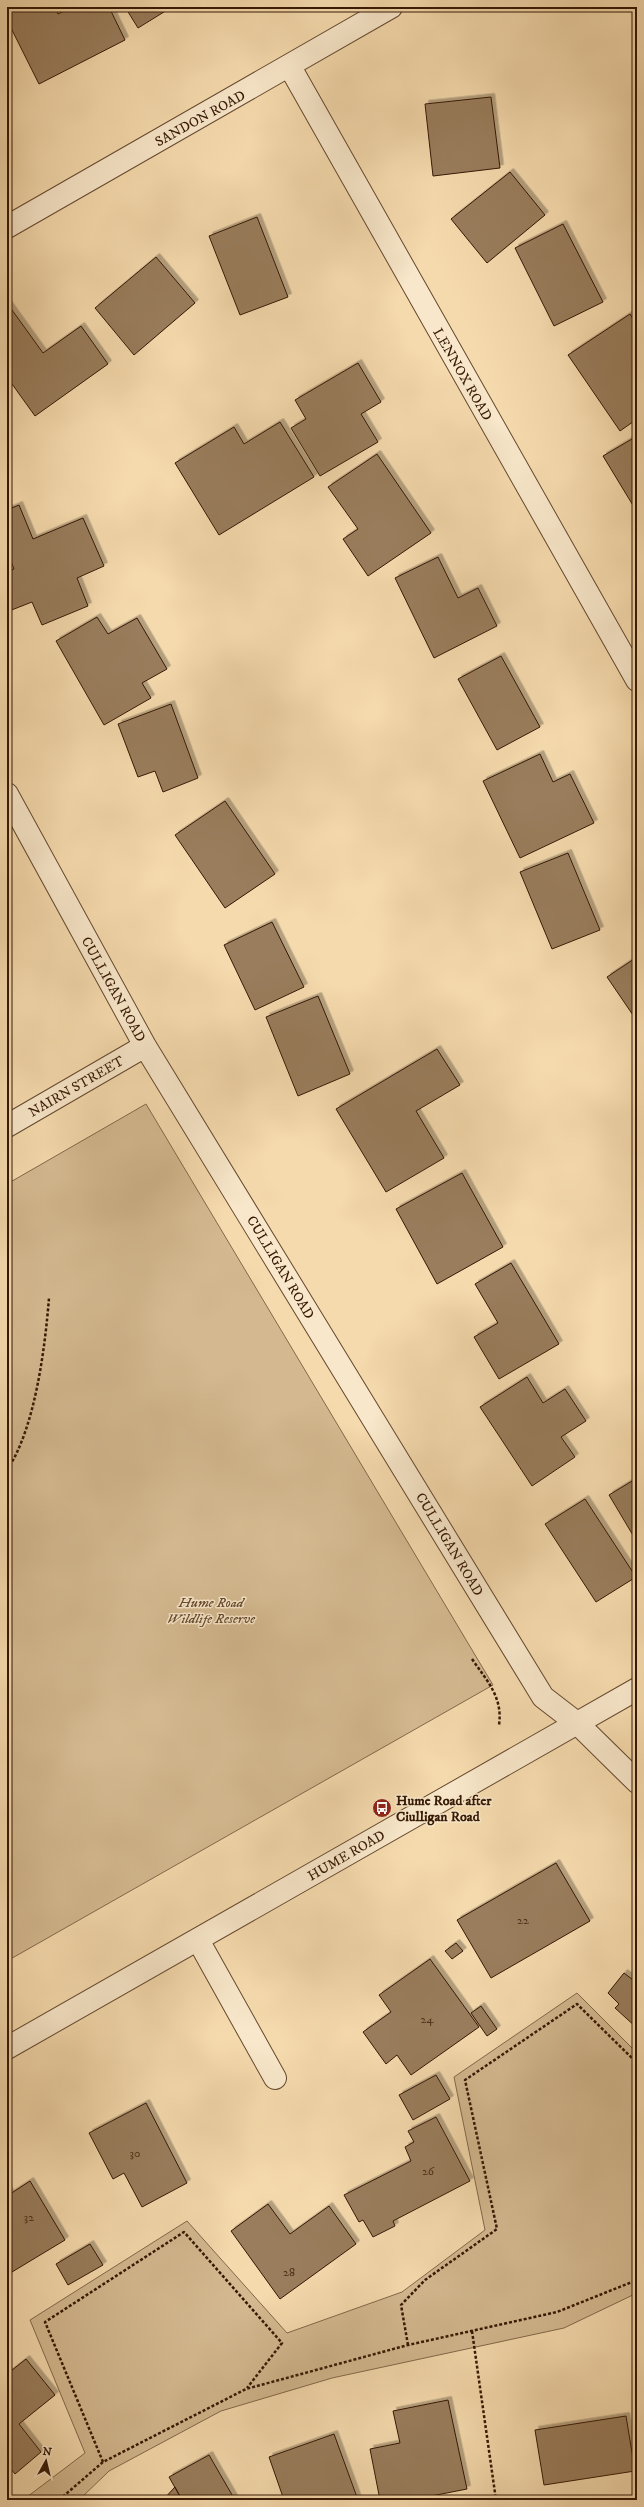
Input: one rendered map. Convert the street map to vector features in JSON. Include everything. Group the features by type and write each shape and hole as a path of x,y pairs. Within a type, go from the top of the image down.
{"street":[{"name":"SANDON ROAD","path":"7,227 290,67 391,7"},
{"name":"LENNOX ROAD","path":"290,67 637,680"},
{"name":"CULLIGAN ROAD","path":"7,794 145,1046 543,1696 578,1724"},
{"name":"NAIRN STREET","path":"7,1126 145,1046"},
{"name":"HUME ROAD","path":"7,2048 637,1689"},
{"path":"578,1724 637,1782"},
{"path":"198,1940 275,2078"}],"path":[{"path":"7,1470 16,1457 35,1393 46,1342 49,1298"},
{"path":"472,1659 498,1700 501,1711 499,1725"},
{"path":"408,2345 402,2305 426,2280 497,2229 465,2080 577,2004 637,2063"},
{"path":"103,2462 45,2322 184,2232 282,2343 246,2389"},
{"path":"59,2500 103,2462 246,2389 408,2345 558,2312 637,2280"},
{"path":"472,2331 496,2500"}],"green space":[{"name":"Hume Road Wildlife Reserve","path":"146,1104 493,1685 7,1961 7,1184"},
{"path":"577,1993 637,2053 637,2293 564,2328 332,2378 221,2411 109,2471 79,2500 23,2500 85,2453 30,2320 187,2221 287,2333 402,2292 485,2230 454,2077"}],"building":[{"path":"7,7 55,7 58,14 72,7 109,7 125,40 39,84 7,20"},
{"path":"125,7 172,7 138,28"},
{"path":"491,97 500,168 433,176 425,104"},
{"path":"510,172 545,215 487,263 451,219"},
{"path":"257,217 288,297 240,315 209,236"},
{"path":"563,224 603,302 554,326 515,248"},
{"path":"156,257 195,303 134,355 95,308"},
{"path":"7,303 43,353 81,326 108,364 35,416 7,377"},
{"path":"630,314 637,325 637,419 620,431 568,355"},
{"path":"358,363 381,402 361,414 378,442 320,476 291,428 306,419 295,400"},
{"path":"280,422 314,477 219,535 175,463 234,427 244,444"},
{"path":"637,436 637,512 603,456"},
{"path":"377,454 431,533 368,576 343,539 358,529 328,487"},
{"path":"19,505 33,539 83,518 104,566 77,578 88,606 42,625 32,602 9,611 7,606 7,572 14,569 7,552 7,510"},
{"path":"438,557 458,598 478,588 497,626 434,658 395,578"},
{"path":"97,617 108,634 137,618 167,669 142,683 151,698 104,725 56,641"},
{"path":"501,656 540,727 497,750 458,679"},
{"path":"171,704 198,778 163,792 155,771 138,777 118,724"},
{"path":"540,754 553,782 570,774 594,823 520,858 483,781"},
{"path":"225,801 275,874 225,908 175,835"},
{"path":"568,853 600,930 552,949 520,872"},
{"path":"272,922 304,987 255,1010 224,945"},
{"path":"637,957 637,1021 607,977"},
{"path":"318,996 350,1074 298,1096 266,1017"},
{"path":"437,1049 460,1085 416,1111 444,1158 386,1192 336,1109"},
{"path":"462,1173 503,1247 437,1284 396,1209"},
{"path":"511,1263 559,1344 499,1379 474,1337 498,1323 475,1284"},
{"path":"527,1377 543,1403 565,1389 586,1421 561,1437 575,1457 532,1486 480,1407"},
{"path":"637,1478 637,1542 609,1495"},
{"path":"585,1499 636,1577 596,1602 545,1524"},
{"path":"556,1863 590,1921 491,1978 457,1920"},
{"path":"456,1943 463,1951 452,1959 445,1951"},
{"path":"430,1959 479,2027 411,2075 397,2055 386,2064 363,2032 391,2012 379,1995"},
{"path":"624,1973 637,1983 637,2028 615,2008 619,2004 608,1993"},
{"path":"481,2006 497,2029 487,2036 471,2013"},
{"path":"436,2075 450,2099 413,2120 399,2095"},
{"path":"146,2103 187,2183 142,2207 124,2173 113,2179 89,2133"},
{"path":"436,2117 470,2181 393,2221 395,2226 373,2237 363,2220 359,2222 344,2195 411,2161 405,2147 414,2142 408,2131"},
{"path":"30,2181 65,2240 7,2275 7,2188 10,2194"},
{"path":"268,2204 290,2234 329,2206 356,2244 280,2299 231,2231"},
{"path":"90,2244 103,2265 68,2285 56,2264"},
{"path":"26,2359 55,2395 19,2424 41,2452 15,2474 7,2464 7,2374"},
{"path":"448,2400 467,2489 411,2500 380,2500 370,2449 400,2443 393,2411"},
{"path":"626,2416 635,2471 544,2485 535,2430"},
{"path":"334,2434 358,2500 284,2500 269,2457"},
{"path":"209,2455 235,2500 182,2500 169,2477"},
{"path":"175,2487 182,2500 163,2500"}],"place":[{"name":"Hume Road after Ciulligan Road","path":"382,1808"}]}
